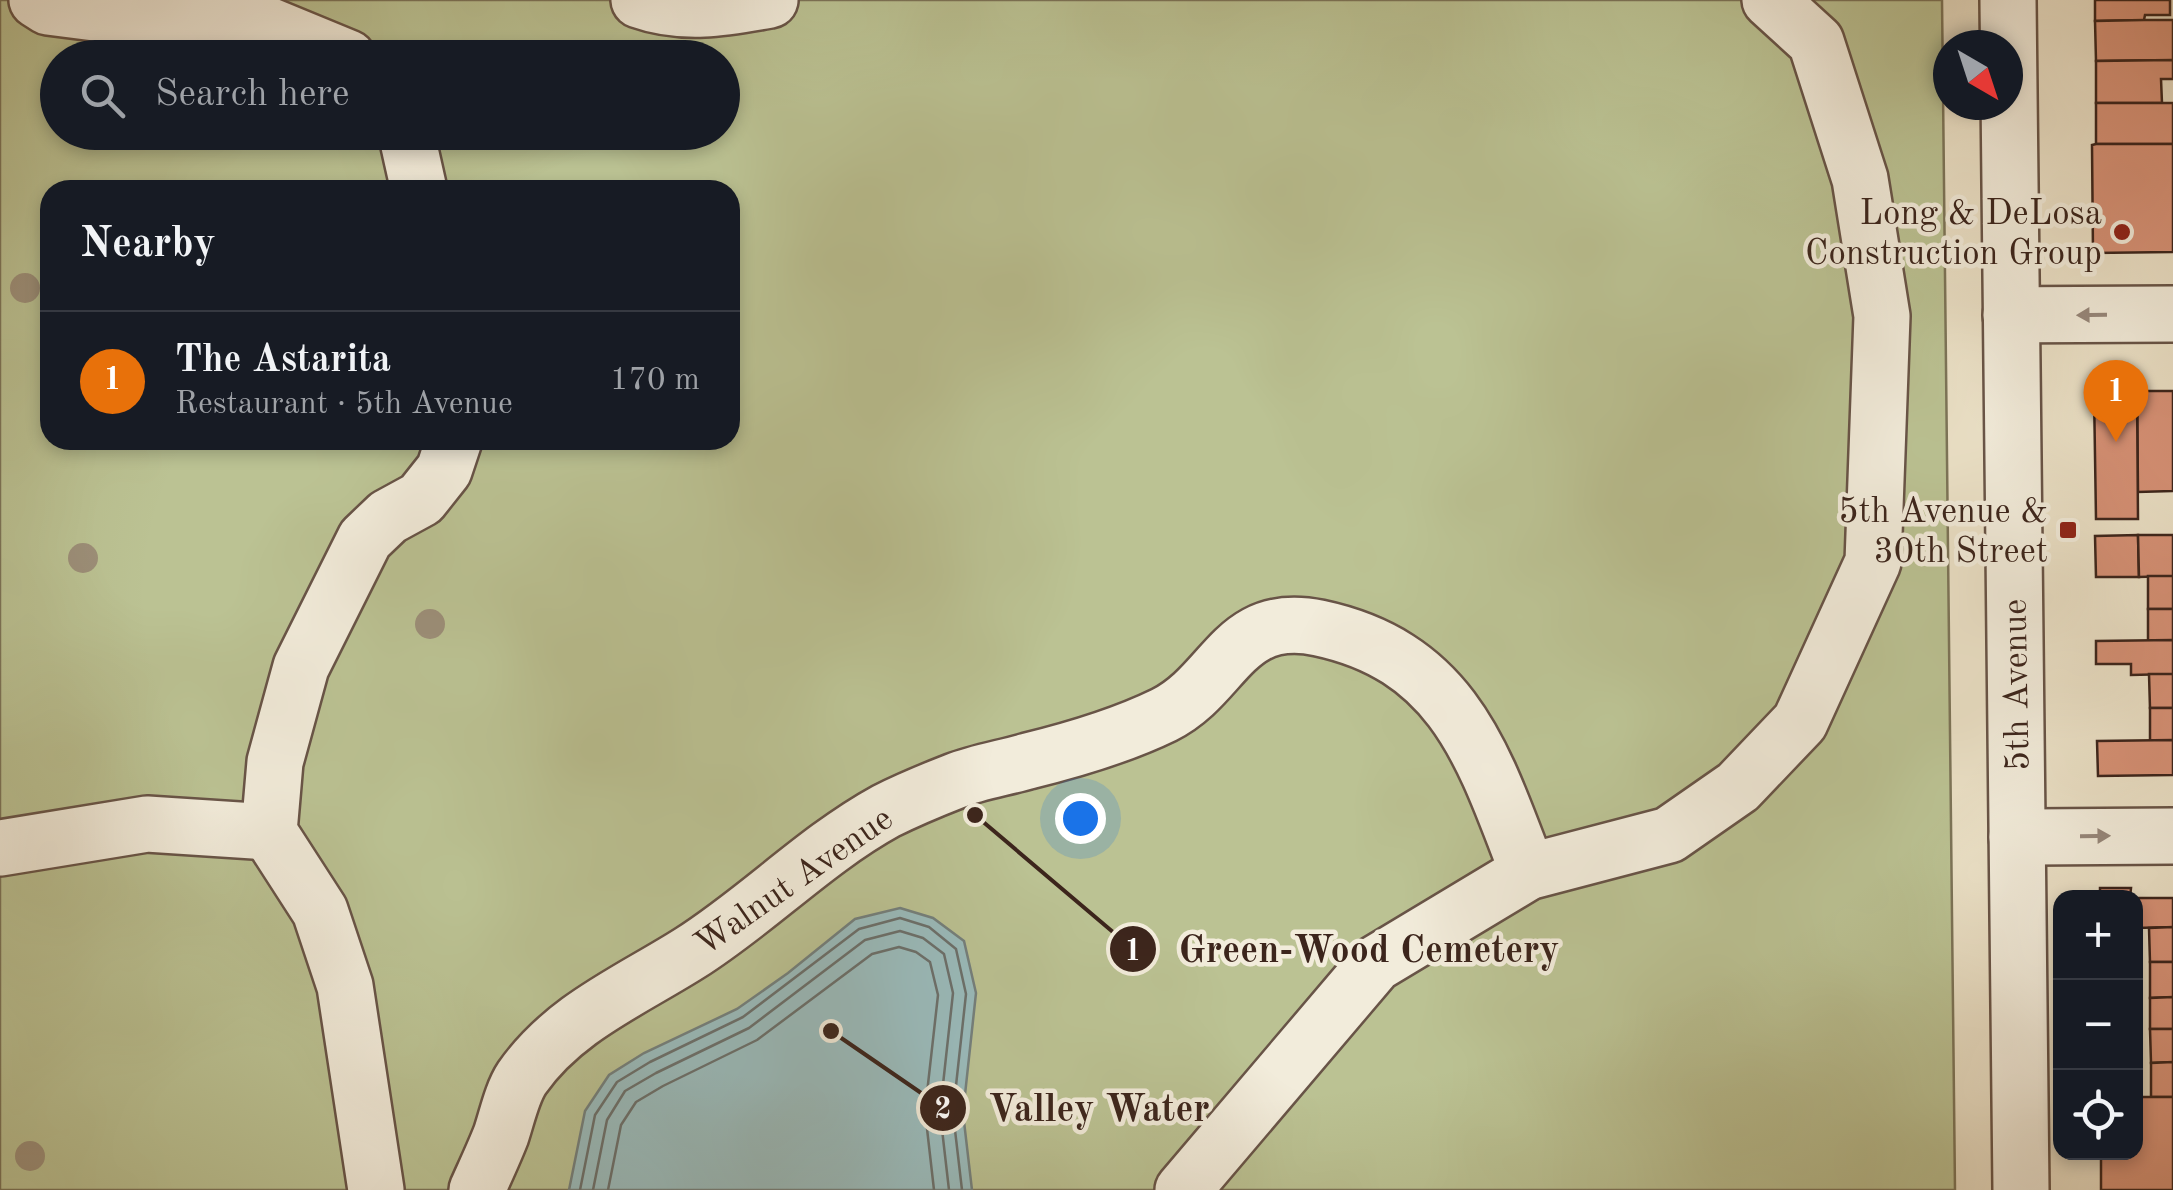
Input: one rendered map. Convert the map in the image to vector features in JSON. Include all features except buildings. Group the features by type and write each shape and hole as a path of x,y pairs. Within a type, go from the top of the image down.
{"street":[{"path":"36,0 48,7 165,22 268,25 304,40"},
{"path":"640,0 660,7 712,11 770,0"},
{"path":"1183,1190 1375,964 1528,872 1669,835 1738,787 1800,722 1873,562 1882,316 1860,179 1816,42 1770,0"},
{"name":"5th Avenue","path":"2008,0 2020,1190"},
{"path":"410,150 417,180"},
{"path":"2012,316 2173,314"},
{"path":"376,1190 345,986 320,911 270,832 275,762 301,667 365,539 388,517 421,500 444,470 451,450"},
{"name":"Walnut Avenue","path":"477,1190 520,1080 563,1032 615,995 690,953 886,812 959,779 1040,758 1166,714 1205,683 1234,649 1269,626 1316,627 1358,639 1401,661 1436,687 1484,760 1528,872"},
{"path":"0,848 147,824 270,832"},
{"path":"2017,837 2173,836"}],"green space":[{"path":"0,0 1942,0 1942,30 1933,30 1933,120 1943,120 1955,1190 0,1190"}],"water":[{"path":"900,908 933,918 964,941 976,993 963,1113 972,1190 569,1190 585,1111 609,1075 644,1053 737,1009 855,919"}],"place":[{"name":"Long & DeLosa Construction Group","path":"2122,232"},
{"name":"The Astarita","path":"2116,442"},
{"name":"5th Avenue & 30th Street","path":"2068,530"},
{"name":"Green-Wood Cemetery","path":"975,815"},
{"name":"Valley Water","path":"831,1031"}]}
